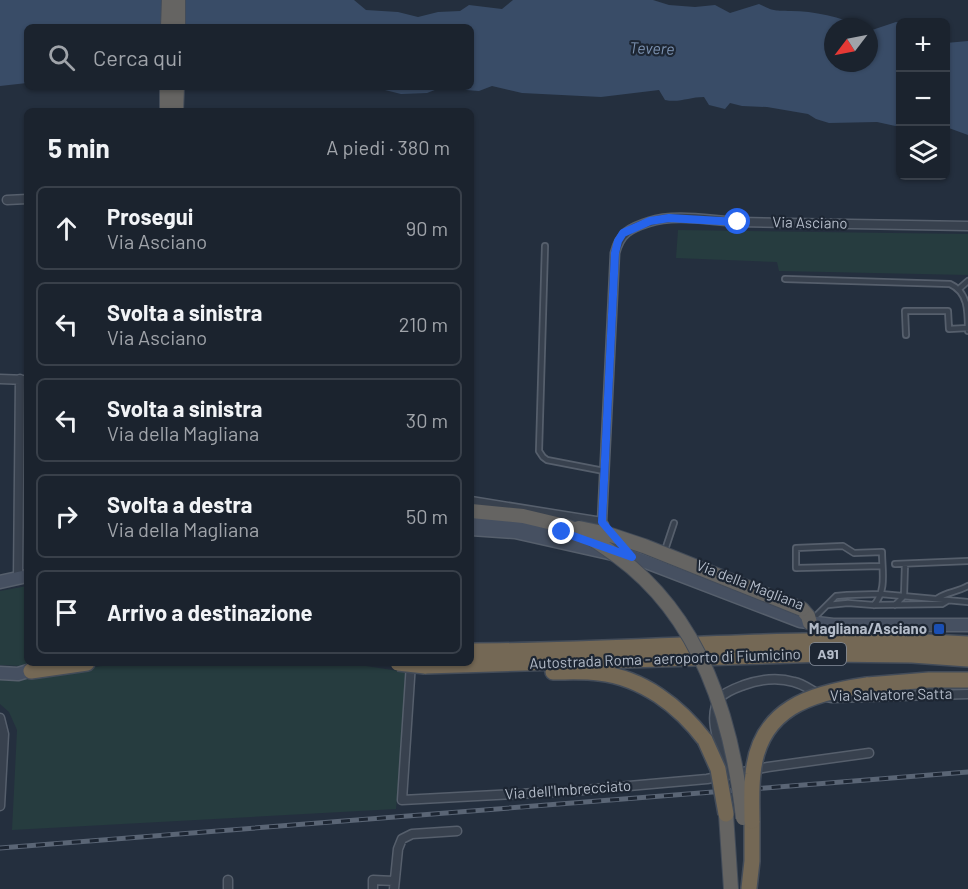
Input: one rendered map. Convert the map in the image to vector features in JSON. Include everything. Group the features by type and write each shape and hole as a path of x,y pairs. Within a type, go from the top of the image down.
{"highway":[{"path":"168,24 169,0"},
{"path":"178,0 178,24"},
{"path":"167,90 167,108"},
{"path":"176,108 177,90"},
{"path":"474,511 523,516 621,538 802,609 810,623"},
{"path":"565,526 599,544 634,569 659,595 688,634 710,678 727,726 738,771 749,889"},
{"name":"Autostrada Roma - aeroporto di Fiumicino","path":"430,666 478,666 866,640 968,644"},
{"name":"Autostrada Roma - aeroporto di Fiumicino","path":"474,651 879,654 968,659"},
{"path":"31,671 66,666"},
{"path":"478,666 518,671 601,673 630,681 658,695 687,718 709,747 720,776 726,814 731,889"},
{"path":"749,889 752,861 753,774 758,752 768,732 780,716 800,702 828,691 929,680 968,680"}],"main road":[{"name":"Via della Magliana","path":"474,520 499,520 549,529 597,543 782,616 810,623 968,625"},
{"name":"Via della Magliana","path":"474,529 515,532 632,557"},
{"path":"0,582 23,577"},
{"path":"0,673 10,675 31,671 40,666"}],"street":[{"path":"7,200 24,199"},
{"name":"Via Asciano","path":"602,522 615,253 623,233 650,221 669,218 738,222 968,226"},
{"path":"0,379 24,380 23,577"},
{"path":"474,501 602,522"},
{"name":"Via della Magliana","path":"602,522 632,557"},
{"name":"Via dell'Imbrecciato","path":"411,666 402,800 573,791 706,779 869,753"},
{"name":"Via Salvatore Satta","path":"729,774 715,724 716,707 726,693 750,683 770,679 787,680 799,683 824,697 832,698 968,694"},
{"path":"0,718 4,729 0,806"},
{"path":"373,889 373,880 394,885 398,846 404,837 457,831"}],"lane":[{"path":"545,246 539,451 547,460 604,471"},
{"path":"785,279 950,284 964,292 967,299 968,329 950,329 948,311 905,312 906,335"},
{"path":"960,288 968,280"},
{"path":"659,567 675,523"},
{"path":"874,605 881,594 882,566 882,552 854,553 843,546 796,548 796,568 882,566"},
{"path":"895,564 968,561"},
{"path":"895,605 904,596 905,564"},
{"path":"938,598 943,594 957,592 968,586"},
{"path":"810,623 836,596 881,594 968,602"},
{"path":"827,605 848,603 942,604 947,601"}],"green space":[{"path":"678,230 968,234 968,275 779,271 777,262 676,258"},
{"path":"24,587 24,664 21,666 0,665 0,591"},
{"path":"101,666 366,666 405,672 403,733 396,809 12,830 17,730 9,712 0,704 0,680"}],"water":[{"name":"Tevere","path":"0,0 354,0 366,10 398,12 418,17 438,12 460,11 469,5 502,9 513,0 653,0 669,5 695,7 715,5 730,13 759,4 775,10 809,12 838,18 824,18 824,72 878,72 878,28 896,22 896,126 877,122 829,123 808,114 730,103 725,109 709,105 704,97 665,100 659,90 601,97 522,93 492,86 479,91 466,90 474,90 474,24 24,24 24,83 0,86"},
{"path":"968,41 968,135 950,128 950,43"},
{"path":"385,90 435,90 427,93 401,94"}],"railway":[{"path":"0,848 968,772"}],"place":[{"name":"Magliana/Asciano","path":"939,629"}],"route":[{"path":"562,532 632,557 602,522 615,253 618,241 623,233 650,221 669,218 738,222"}]}
